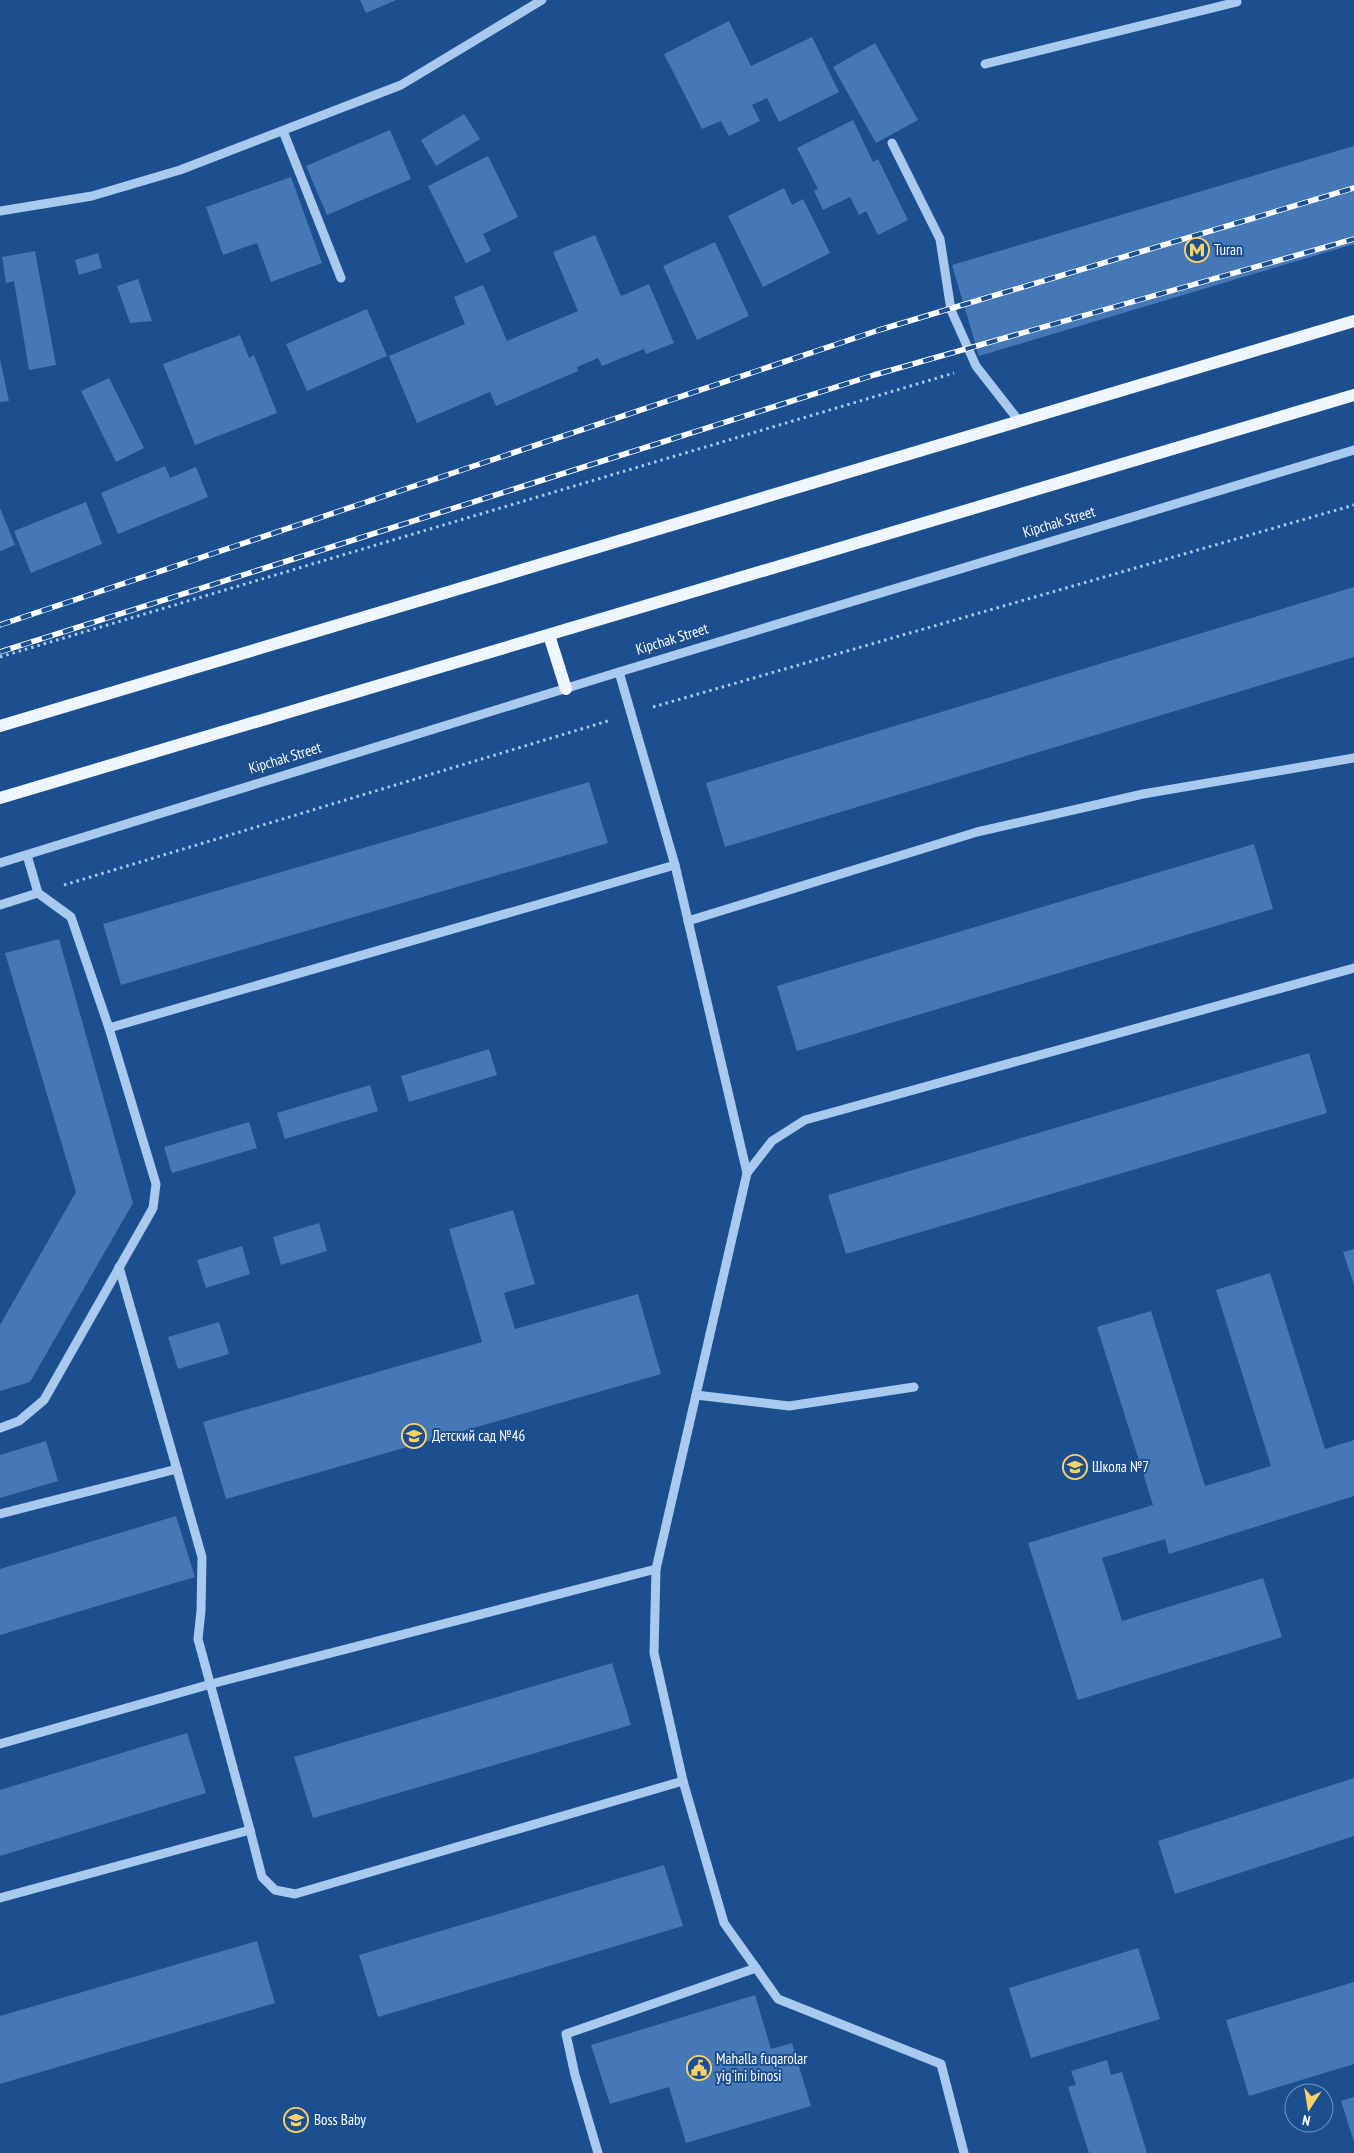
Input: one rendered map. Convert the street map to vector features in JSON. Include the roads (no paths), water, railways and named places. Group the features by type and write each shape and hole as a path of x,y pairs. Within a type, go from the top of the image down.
{"main road":[{"path":"0,726 1354,321"},
{"path":"0,798 1354,395"},
{"path":"549,635 566,689"}],"street":[{"path":"0,211 101,193 180,170 401,85 542,0"},
{"path":"985,64 1237,2 1236,0"},
{"path":"283,130 341,278"},
{"path":"892,143 940,239 950,310 976,366 1019,421"},
{"name":"Kipchak Street","path":"0,863 620,672 1354,450"},
{"path":"620,672 675,865 747,1173"},
{"path":"688,921 977,832 1143,794 1354,758"},
{"path":"0,1428 19,1421 44,1400 153,1208 156,1184 109,1028 71,916 38,893 27,855"},
{"path":"109,1028 675,865"},
{"path":"0,905 38,893"},
{"path":"964,2153 941,2064 778,1999 724,1923 683,1781 654,1653 656,1569 747,1173 772,1141 806,1120 1354,968"},
{"path":"119,1267 202,1557 201,1611 198,1639 262,1876 275,1890 295,1894 683,1781"},
{"path":"696,1395 789,1406 914,1387"},
{"path":"0,1514 177,1469"},
{"path":"0,1744 211,1684 656,1569"},
{"path":"0,1898 250,1830"},
{"path":"598,2153 575,2075 566,2034 756,1968"}],"railway":[{"path":"0,625 879,330 1354,188"},
{"path":"0,652 874,375 1354,239"}],"place":[{"name":"Turan","path":"1197,250"},
{"name":"Детский сад №46","path":"414,1436"},
{"name":"Школа №7","path":"1075,1467"},
{"name":"Mahalla fuqarolar yig'ini binosi","path":"699,2068"},
{"name":"Boss Baby","path":"296,2120"}]}
